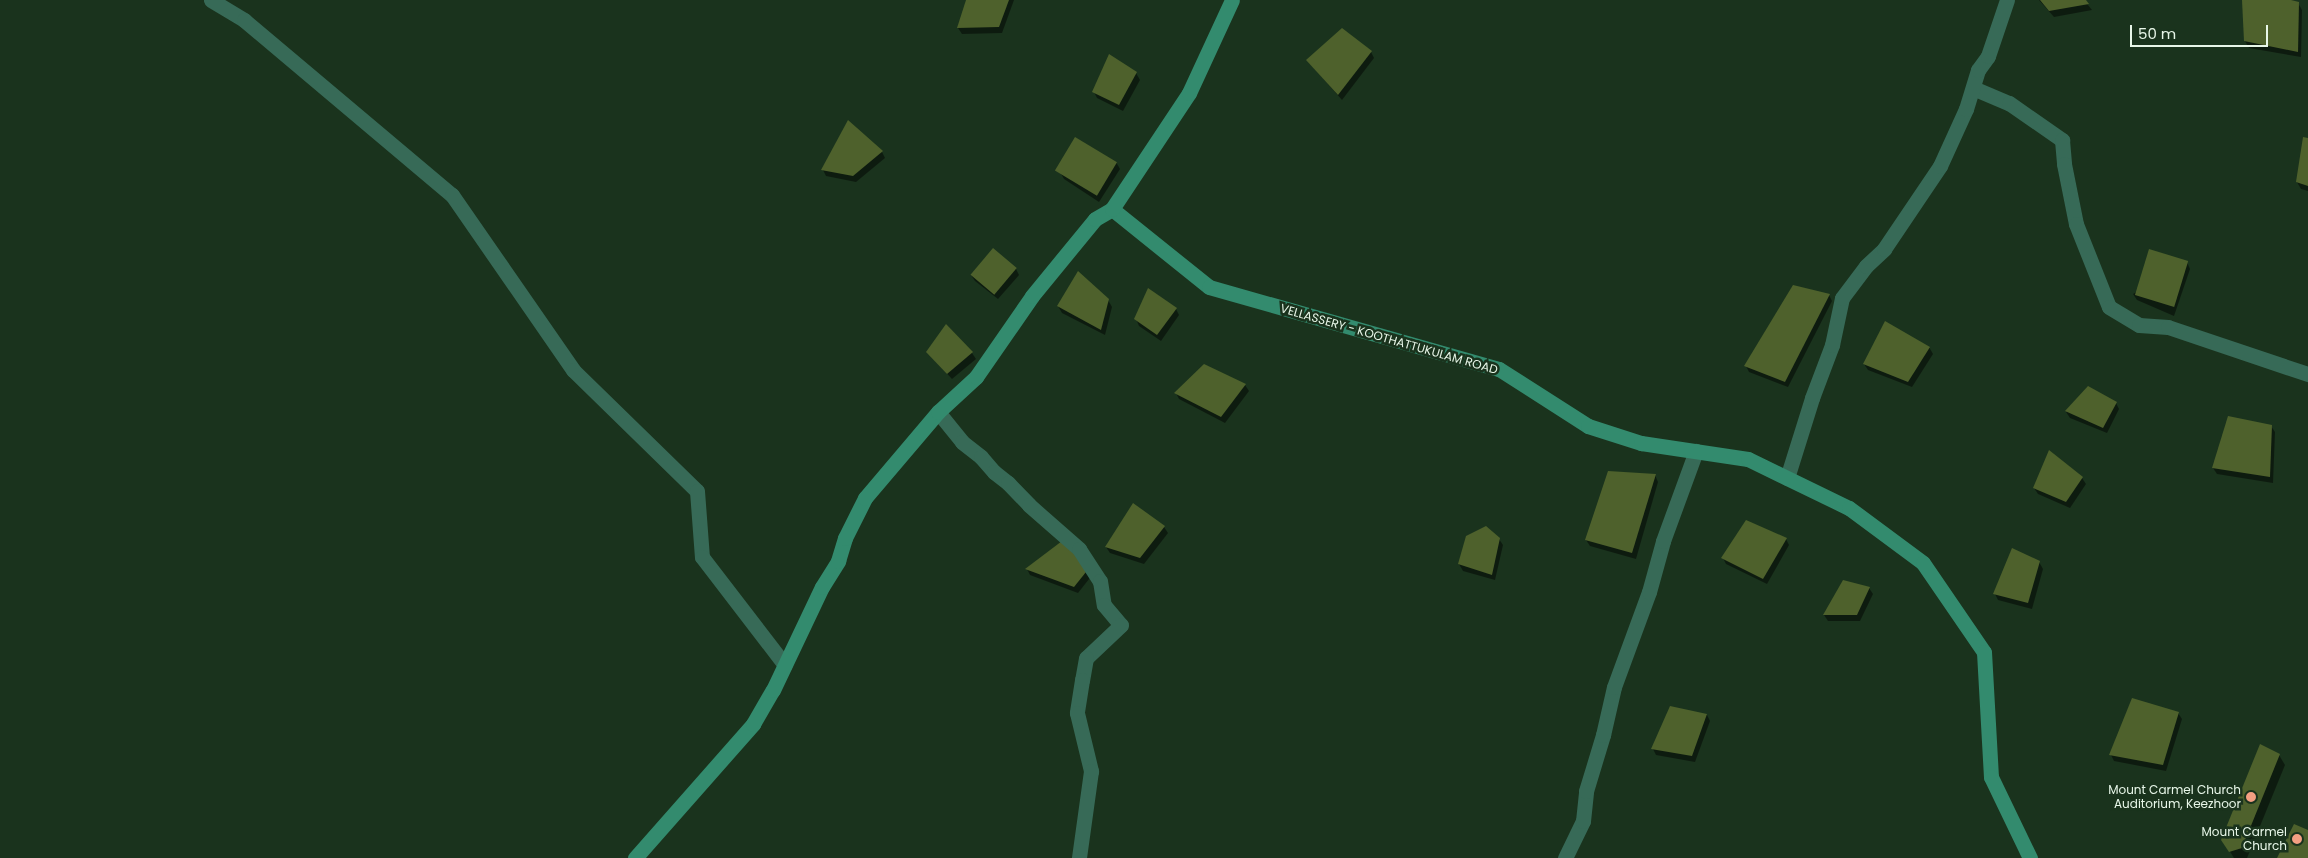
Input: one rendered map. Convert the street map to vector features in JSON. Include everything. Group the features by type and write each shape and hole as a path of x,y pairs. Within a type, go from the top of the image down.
{"main road":[{"path":"635,858 753,724 785,665 822,587 838,561 845,538 864,498 938,412 976,377 1032,296 1095,218 1112,209 1189,93 1232,0"},
{"name":"VELLASSERY - KOOTHATTUKULAM ROAD","path":"1112,209 1209,287 1499,369 1588,426 1641,443 1748,459 1849,508 1923,563 1984,652 1991,777 2030,858"}],"street":[{"path":"211,0 244,20 452,195 573,370 698,491 702,557 785,665"},
{"path":"1787,478 1812,398 1832,345 1842,298 1866,266 1884,249 1940,166 1974,88 1978,70 1988,56 2007,0"},
{"path":"1974,88 2009,103 2062,140 2064,164 2076,224 2110,307 2139,325 2168,327 2308,374"},
{"path":"938,412 962,442 981,457 994,472 1008,482 1029,506 1079,549 1100,582 1104,605 1121,625 1086,658 1082,680 1078,713 1091,771 1079,858"},
{"path":"1566,858 1583,821 1586,790 1603,735 1614,687 1649,592 1663,542 1696,451"}],"building":[{"path":"966,0 1009,0 999,27 957,28"},
{"path":"2040,0 2086,0 2089,4 2049,11"},
{"path":"2242,0 2291,0 2299,2 2298,52 2244,41"},
{"path":"1342,28 1372,51 1338,95 1306,60"},
{"path":"1109,54 1137,72 1119,105 1092,92"},
{"path":"848,120 883,151 853,176 821,170"},
{"path":"1075,137 1117,162 1097,196 1055,170"},
{"path":"2303,137 2308,138 2308,186 2296,182"},
{"path":"993,248 1017,268 994,295 971,275"},
{"path":"2149,249 2188,261 2174,307 2135,295"},
{"path":"1078,271 1109,299 1101,330 1057,306"},
{"path":"1793,285 1830,294 1785,382 1744,366"},
{"path":"1148,288 1177,308 1157,335 1134,319"},
{"path":"1885,321 1930,347 1908,382 1863,364"},
{"path":"946,324 973,352 947,374 926,352"},
{"path":"1204,364 1246,384 1221,417 1174,393"},
{"path":"2088,386 2117,402 2103,428 2065,411"},
{"path":"2228,416 2272,425 2270,477 2212,468"},
{"path":"2049,450 2083,477 2066,502 2033,488"},
{"path":"1608,471 1656,474 1632,553 1585,540"},
{"path":"1133,503 1165,526 1140,558 1105,547"},
{"path":"1746,520 1787,538 1763,579 1721,558"},
{"path":"1486,526 1500,538 1492,575 1458,564 1466,536"},
{"path":"1066,538 1090,567 1074,587 1025,569"},
{"path":"2012,548 2040,561 2028,603 1993,594"},
{"path":"1843,580 1870,587 1857,615 1823,615"},
{"path":"2132,698 2179,712 2163,765 2109,755"},
{"path":"1670,706 1707,714 1692,756 1651,749"},
{"name":"Mount Carmel Church Auditorium, Keezhoor","path":"2260,744 2280,754 2242,848 2229,852 2221,840"},
{"name":"Mount Carmel Church","path":"2294,824 2308,830 2308,858 2277,858"}],"place":[{"name":"Mount Carmel Church Auditorium, Keezhoor","path":"2251,797"},
{"name":"Mount Carmel Church","path":"2297,839"}]}
